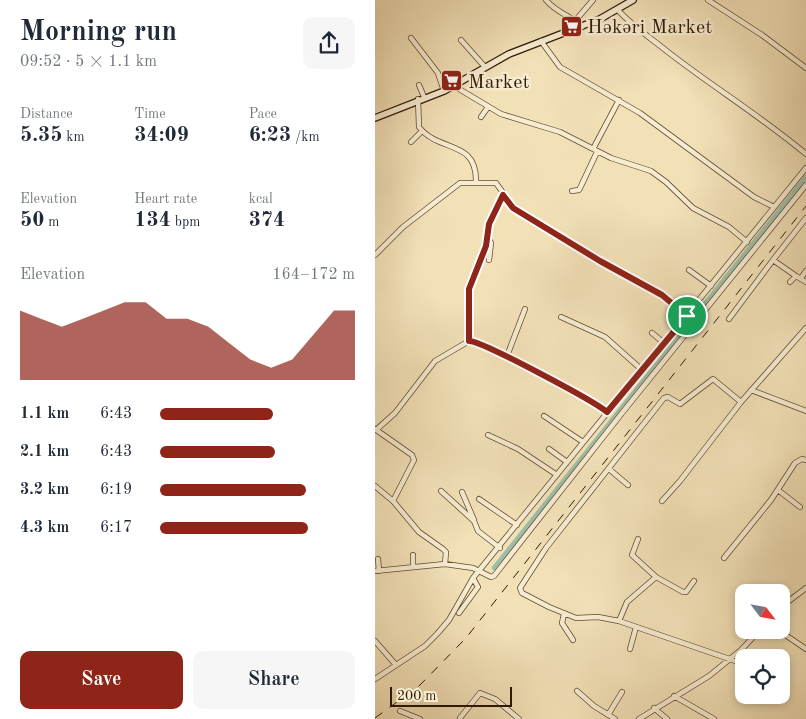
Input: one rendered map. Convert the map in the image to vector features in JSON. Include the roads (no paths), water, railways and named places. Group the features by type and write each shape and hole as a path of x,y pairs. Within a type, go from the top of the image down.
{"street":[{"path":"546,0 557,11 575,21 581,27"},
{"path":"575,21 593,0"},
{"path":"375,118 421,98 444,91 509,54 581,27 618,10 633,0"},
{"path":"707,0 762,35 806,68"},
{"path":"618,10 628,21 806,154"},
{"path":"411,38 438,73 444,91"},
{"path":"461,40 485,67"},
{"path":"541,41 557,64 640,113 754,197 775,207"},
{"path":"419,85 421,98 419,123 422,130 441,143 467,153 474,165 476,182"},
{"path":"454,86 506,116 560,132 617,161 651,171 667,182 693,208 729,227 747,242"},
{"path":"572,191 579,190 595,150 619,100"},
{"path":"481,117 488,107"},
{"path":"411,142 422,130"},
{"path":"375,680 437,634 449,620 473,578 500,548 641,369 687,316 806,168"},
{"path":"375,254 403,227 456,185 476,182 496,183 513,208 600,261 662,295 687,316"},
{"path":"378,559 377,571 445,564 480,571 491,577 494,576 622,413 806,185"},
{"path":"469,341 469,289 484,252 494,212 503,195"},
{"path":"729,319 806,218"},
{"path":"487,237 491,242 489,260"},
{"path":"773,260 806,282"},
{"path":"689,270 711,286"},
{"path":"791,282 806,271"},
{"path":"507,356 525,309"},
{"path":"561,317 605,337 641,369"},
{"path":"662,501 681,482 741,402 806,328"},
{"path":"653,333 664,343"},
{"path":"393,501 414,460 412,455 375,430 395,413 435,360 469,341 480,342 607,412"},
{"path":"735,660 619,621 598,617 583,619 563,614 522,593 520,588 538,559 665,397 680,404 713,379 741,402"},
{"path":"751,390 806,411"},
{"path":"544,416 583,442"},
{"path":"488,435 518,449 557,475"},
{"path":"549,449 567,462"},
{"path":"724,558 778,490 795,463 802,459 806,460"},
{"path":"609,469 628,485"},
{"path":"375,486 393,501 419,532 446,552 445,564"},
{"path":"778,490 800,507"},
{"path":"441,491 475,521"},
{"path":"462,492 478,531 500,548"},
{"path":"479,499 517,525"},
{"path":"638,539 632,556 656,577 683,592 686,592 694,581"},
{"path":"413,555 413,567"},
{"path":"619,621 627,602 656,577"},
{"path":"459,613 478,587 473,578"},
{"path":"790,600 806,588"},
{"path":"563,614 562,623 573,640"},
{"path":"630,649 636,626"},
{"path":"790,638 806,649"},
{"path":"639,719 673,696 705,679 751,639"},
{"path":"375,641 396,665"},
{"path":"577,691 615,719"},
{"path":"608,715 621,692"},
{"path":"460,718 480,693 495,699 519,719"},
{"path":"673,696 714,719"},
{"path":"654,708 667,719"},
{"path":"400,711 420,719"}],"waterway":[{"path":"494,568 806,177"}],"railway":[{"path":"375,718 419,686 466,638 806,206"}],"place":[{"name":"Həkəri Market","path":"571,26"},
{"name":"Market","path":"452,81"}]}
